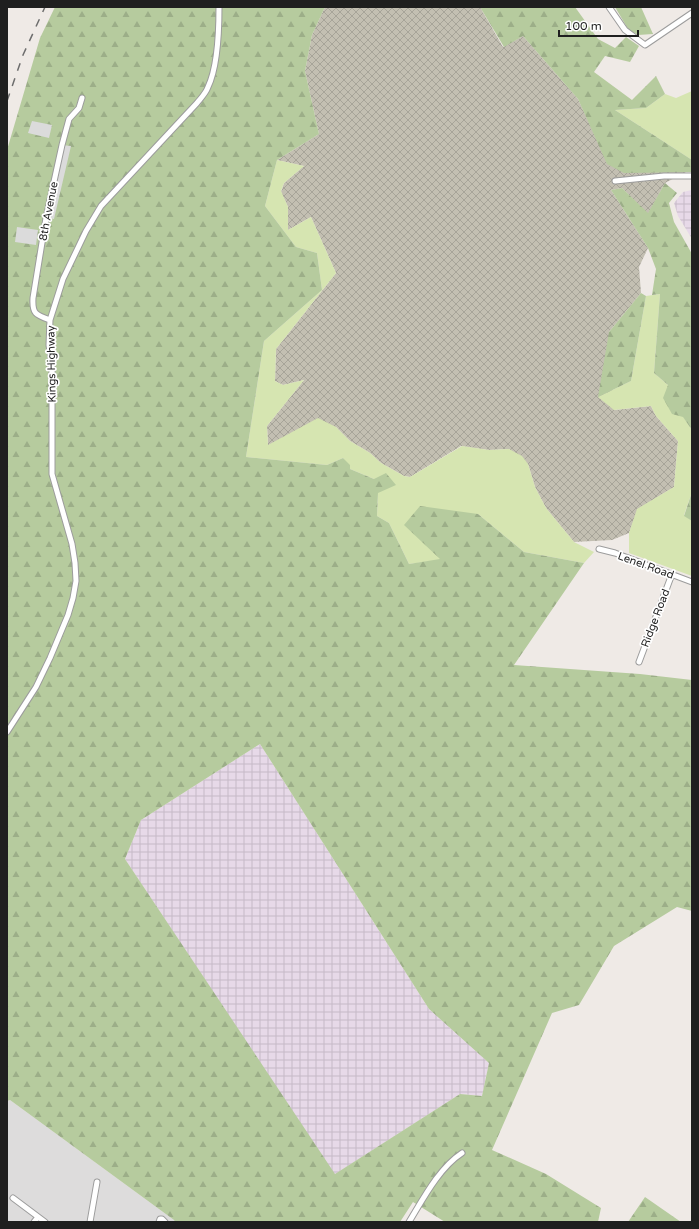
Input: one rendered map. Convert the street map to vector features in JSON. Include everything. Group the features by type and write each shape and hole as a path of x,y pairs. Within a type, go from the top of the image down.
{"street":[{"name":"Kings Highway","path":"7,732 36,687 50,658 68,615 76,581 72,544 52,474 52,364 49,345 50,320 63,279 86,231 101,206 198,103 208,88 215,59 219,7"},
{"path":"609,7 625,30 645,45 692,13"},
{"name":"8th Avenue","path":"50,320 41,317 34,312 33,298 46,218 62,145 69,119 79,108 82,98"},
{"path":"615,181 664,176 692,176"},
{"name":"Lenel Road","path":"599,549 615,553 692,582"},
{"name":"Ridge Road","path":"639,662 672,574"},
{"path":"409,1222 444,1168 454,1158 462,1153"},
{"path":"90,1222 97,1182"},
{"path":"13,1198 45,1222"},
{"path":"34,1222 38,1217"},
{"path":"159,1222 160,1219 162,1219 165,1222"}],"shaded area":[{"path":"325,7 480,7 503,47 523,36 578,99 608,164 675,172 688,171 665,183 648,214 622,188 611,190 648,248 639,267 641,293 609,332 614,410 651,406 656,416 678,441 674,487 638,509 629,533 612,540 574,542 546,508 535,487 528,464 509,449 489,450 461,446 410,477 404,476 381,463 370,453 350,441 336,427 268,445 267,426 304,380 283,385 275,381 276,349 336,273 311,217 288,230 288,207 281,192 284,183 304,166 277,160 319,134 305,71 312,35"},
{"path":"32,121 52,125 49,138 28,133"},
{"path":"62,145 71,146 54,219 46,218"},
{"path":"692,190 692,239 678,216 674,203 683,192"},
{"path":"17,227 38,230 36,245 15,242"},
{"path":"260,744 429,1009 489,1063 482,1096 460,1094 334,1175 125,859 141,820"},
{"path":"10,1100 175,1222 7,1222 7,1101"}],"green space":[{"path":"55,7 325,7 312,35 305,71 319,134 277,160 265,206 296,247 317,253 322,290 264,341 246,457 327,465 343,458 350,465 350,469 374,479 386,473 396,485 378,493 377,516 389,523 409,564 440,559 404,525 420,506 478,514 524,552 584,563 514,665 640,674 692,680 692,911 677,907 614,946 579,1005 552,1013 492,1150 546,1174 601,1208 598,1222 445,1222 413,1202 400,1222 175,1222 10,1100 7,1101 7,150 40,38","holes":["260,744 429,1009 489,1063 482,1096 460,1094 335,1174 125,859 141,820"]},
{"path":"480,7 575,7 598,39 615,48 626,37 639,46 630,62 605,56 594,72 632,100 656,76 665,94 646,108 615,110 692,160 692,172 624,173 607,164 578,99 523,36 504,47"},
{"path":"615,7 641,7 653,34 638,35 628,29"},
{"path":"692,91 692,160 615,110 646,108 665,94 676,98"},
{"path":"277,160 304,166 284,183 281,191 288,207 288,230 311,217 336,273 276,349 275,381 283,385 304,380 267,426 268,445 318,418 336,427 350,441 370,453 381,463 404,476 410,477 462,446 489,450 509,449 522,456 528,464 535,487 546,508 574,542 594,552 584,563 524,552 478,514 440,560 409,564 389,523 377,516 378,493 374,479 350,469 343,458 327,465 246,457 264,341 322,290 317,253 296,247 265,206"},
{"path":"665,183 677,193 669,203 674,222 692,254 692,430 683,417 672,414 663,398 668,385 654,373 660,294 652,295 656,269 648,248 611,190 622,188 648,213"},
{"path":"641,293 646,296 631,381 598,397 609,332"},
{"path":"660,294 654,373 668,385 683,416 692,430 692,492 684,515 692,521 692,576 629,553 629,533 637,509 674,487 678,441 656,416 651,406 614,410 598,397 631,381 646,296"},
{"path":"692,492 692,521 684,516"},
{"path":"645,1197 681,1222 628,1222"}],"railway":[{"path":"7,101 23,55 45,7"}]}
